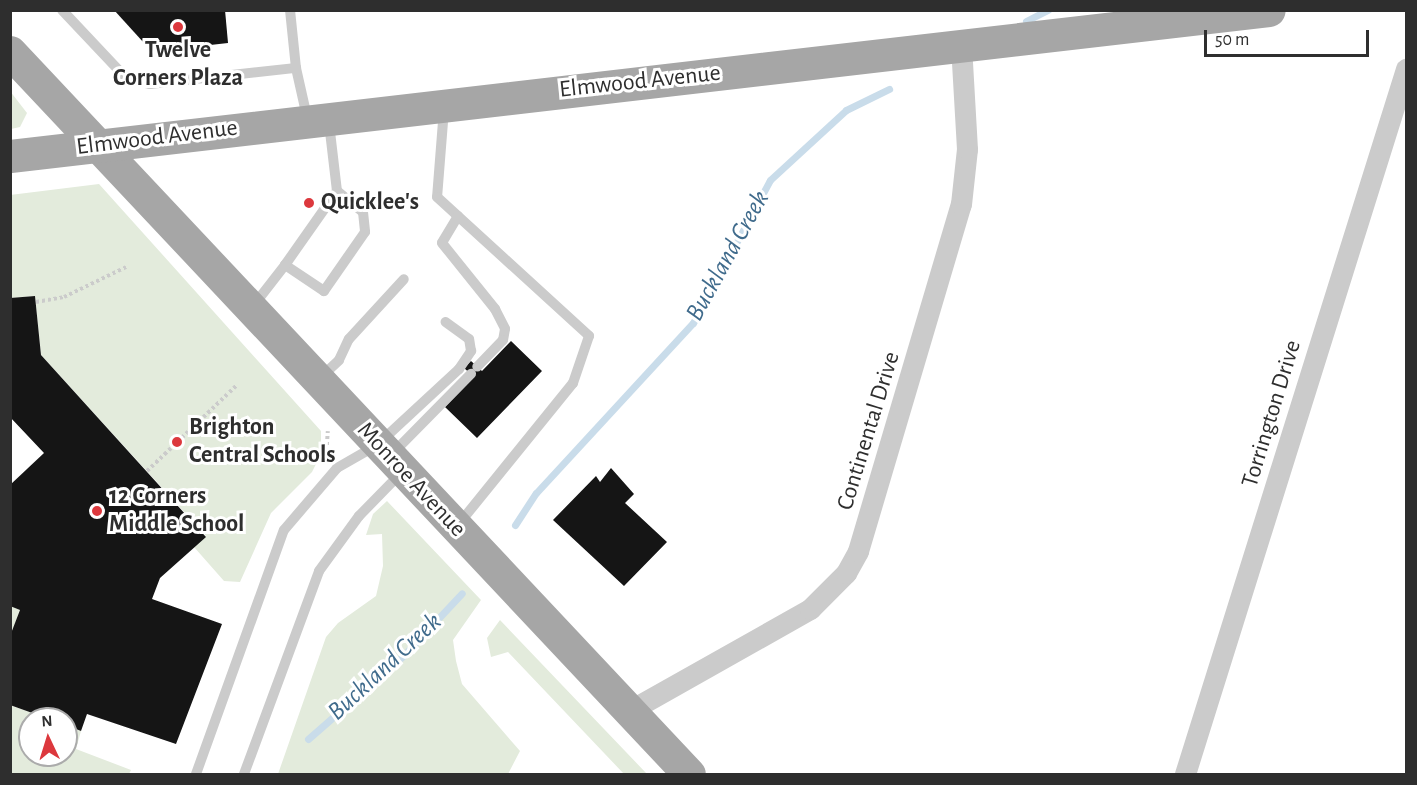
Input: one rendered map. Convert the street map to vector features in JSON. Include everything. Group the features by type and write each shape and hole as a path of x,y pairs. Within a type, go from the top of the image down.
{"main road":[{"name":"Elmwood Avenue","path":"10,156 318,118 1249,12"},
{"name":"Monroe Avenue","path":"10,52 689,774"}],"street":[{"name":"Continental Drive","path":"629,711 810,609 846,573 858,551 961,204 967,149 961,46"},
{"name":"Torrington Drive","path":"1185,774 1407,69"}],"lane":[{"path":"62,10 127,79 150,84 296,68"},
{"path":"285,265 324,291 365,232 363,212 337,191 318,118 296,68 290,10"},
{"path":"445,104 437,197 590,336 573,383 456,528"},
{"path":"251,309 285,265 307,244 323,220 337,191"},
{"path":"196,774 284,530 337,468 390,458 503,340 505,329 495,309 442,243 458,216"},
{"path":"346,236 357,244"},
{"path":"330,261 340,268"},
{"path":"318,380 339,360 349,339 404,279"},
{"path":"244,774 319,571 358,516 390,458 471,351 469,339 446,322"}],"path":[{"path":"36,302 64,297 126,267"},
{"path":"147,471 237,386"}],"green space":[{"path":"10,91 27,113 20,127 11,129"},
{"path":"99,184 321,431 321,454 312,472 271,513 240,582 224,581 194,547 206,536 41,355 35,296 11,298 10,195"},
{"path":"387,501 481,600 453,640 456,661 462,684 520,751 508,774 278,774 326,637 338,623 376,596 383,566 382,534 366,535 373,514"},
{"path":"11,606 20,610 11,636"},
{"path":"500,620 647,774 624,774 508,652 491,657 487,638"},
{"path":"10,705 18,708 18,767 78,767 78,750 131,770 129,774 11,774"}],"building":[{"name":"Twelve Corners Plaza","path":"114,10 225,10 228,43 157,51 144,43"},
{"name":"12 Corners Middle School","path":"35,296 41,355 206,537 160,578 152,599 222,624 176,744 87,714 81,731 78,730 78,707 18,708 10,705 10,636 20,610 10,606 10,485 44,453 10,417 10,298"},
{"path":"511,341 542,371 477,438 445,407 474,377 464,368 471,361 482,371"},
{"path":"611,468 634,494 625,503 667,542 624,586 553,520 596,476 600,482"}],"waterway":[{"name":"Buckland Creek","path":"1026,21 1048,10"},
{"name":"Buckland Creek","path":"515,525 536,493 693,323 770,180 846,110 889,89"},
{"name":"Buckland Creek","path":"308,739 405,654 462,593"}],"place":[{"name":"Twelve Corners Plaza","path":"178,27"},
{"name":"Quicklee's","path":"309,203"},
{"name":"Brighton Central Schools","path":"177,442"},
{"name":"12 Corners Middle School","path":"97,511"}]}
